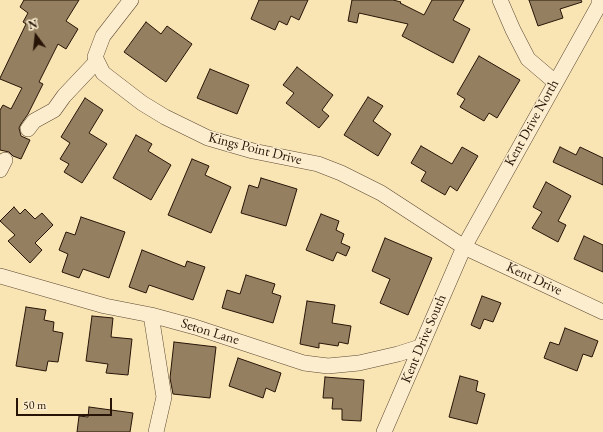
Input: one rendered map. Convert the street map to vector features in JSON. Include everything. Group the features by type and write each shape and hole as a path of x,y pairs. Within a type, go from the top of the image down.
{"street":[{"path":"28,129 34,122 54,110 70,89 97,61 95,57 104,36 131,0"},
{"path":"500,0 528,59 556,82"},
{"name":"Kent Drive North","path":"464,247 599,5 599,0"},
{"name":"Kings Point Drive","path":"97,61 103,73 142,103 188,129 208,138 253,151 318,164 341,173 382,193 464,247"},
{"name":"Kent Drive","path":"464,247 603,312"},
{"name":"Kent Drive South","path":"384,432 464,247"},
{"name":"Seton Lane","path":"0,276 105,306 150,315 195,327 304,363 328,366 359,363 420,347"},
{"path":"150,315 164,397 156,432"}],"building":[{"path":"24,0 79,0 66,21 78,29 66,49 58,44 39,82 43,84 19,128 21,136 30,140 21,159 13,156 9,152 0,150 0,110 3,105 11,109 22,88 0,78 26,24 23,22 28,13 20,7"},
{"path":"259,0 308,0 299,20 291,16 287,25 279,21 275,30 251,19"},
{"path":"352,0 393,0 401,2 400,3 424,15 432,0 464,0 453,20 470,29 453,63 402,36 408,24 359,13 357,23 348,21"},
{"path":"529,0 581,0 582,2 560,9 563,18 538,26"},
{"path":"146,22 161,34 167,26 192,44 166,82 124,52"},
{"path":"479,56 520,80 497,118 489,113 484,121 460,107 465,99 457,94"},
{"path":"297,67 333,95 322,110 329,116 319,128 286,103 294,93 283,85"},
{"path":"210,69 249,85 237,114 197,98"},
{"path":"368,97 383,106 373,121 391,134 378,156 344,135"},
{"path":"85,98 103,110 89,133 107,144 82,183 64,172 69,164 60,159 70,143 61,137"},
{"path":"136,135 152,144 148,151 171,165 151,200 113,178"},
{"path":"421,146 452,164 462,147 478,156 457,191 450,186 445,195 421,181 426,172 411,163"},
{"path":"560,147 576,155 580,147 603,158 603,185 553,162"},
{"path":"192,159 209,166 205,175 231,187 211,233 168,215"},
{"path":"261,178 297,189 286,226 241,213 249,185 258,188"},
{"path":"546,182 571,196 558,221 566,225 558,242 532,228 542,212 533,207"},
{"path":"14,207 20,214 25,209 35,219 42,213 53,225 35,243 42,250 30,263 8,241 15,235 0,221"},
{"path":"321,214 339,221 336,230 344,234 341,243 350,247 346,256 337,252 333,261 306,250"},
{"path":"81,217 125,232 109,278 83,269 79,278 62,272 68,254 59,250 66,232 75,235"},
{"path":"584,236 603,245 603,272 574,259"},
{"path":"385,238 432,258 408,315 380,303 390,279 372,271"},
{"path":"142,250 185,267 187,261 205,267 193,300 149,285 146,293 129,287"},
{"path":"246,275 275,284 272,293 281,296 273,323 222,308 227,290 240,294"},
{"path":"482,296 501,303 493,322 484,319 480,329 471,325"},
{"path":"307,301 335,305 332,323 351,326 348,344 339,342 338,346 319,343 319,348 300,344"},
{"path":"26,307 46,310 44,320 54,322 53,331 63,333 58,362 48,361 46,371 16,366"},
{"path":"92,316 113,318 111,337 132,339 128,375 106,373 108,364 86,361"},
{"path":"565,328 598,341 592,357 583,354 577,371 544,358 550,342 559,345"},
{"path":"174,342 216,347 210,398 173,394 170,378"},
{"path":"238,358 281,373 275,392 266,388 263,398 229,386"},
{"path":"460,376 478,381 476,391 485,394 477,424 449,417"},
{"path":"325,377 364,380 361,421 342,420 342,409 332,409 333,398 323,398"},
{"path":"89,407 133,413 130,432 77,432 79,416 88,417"}]}
